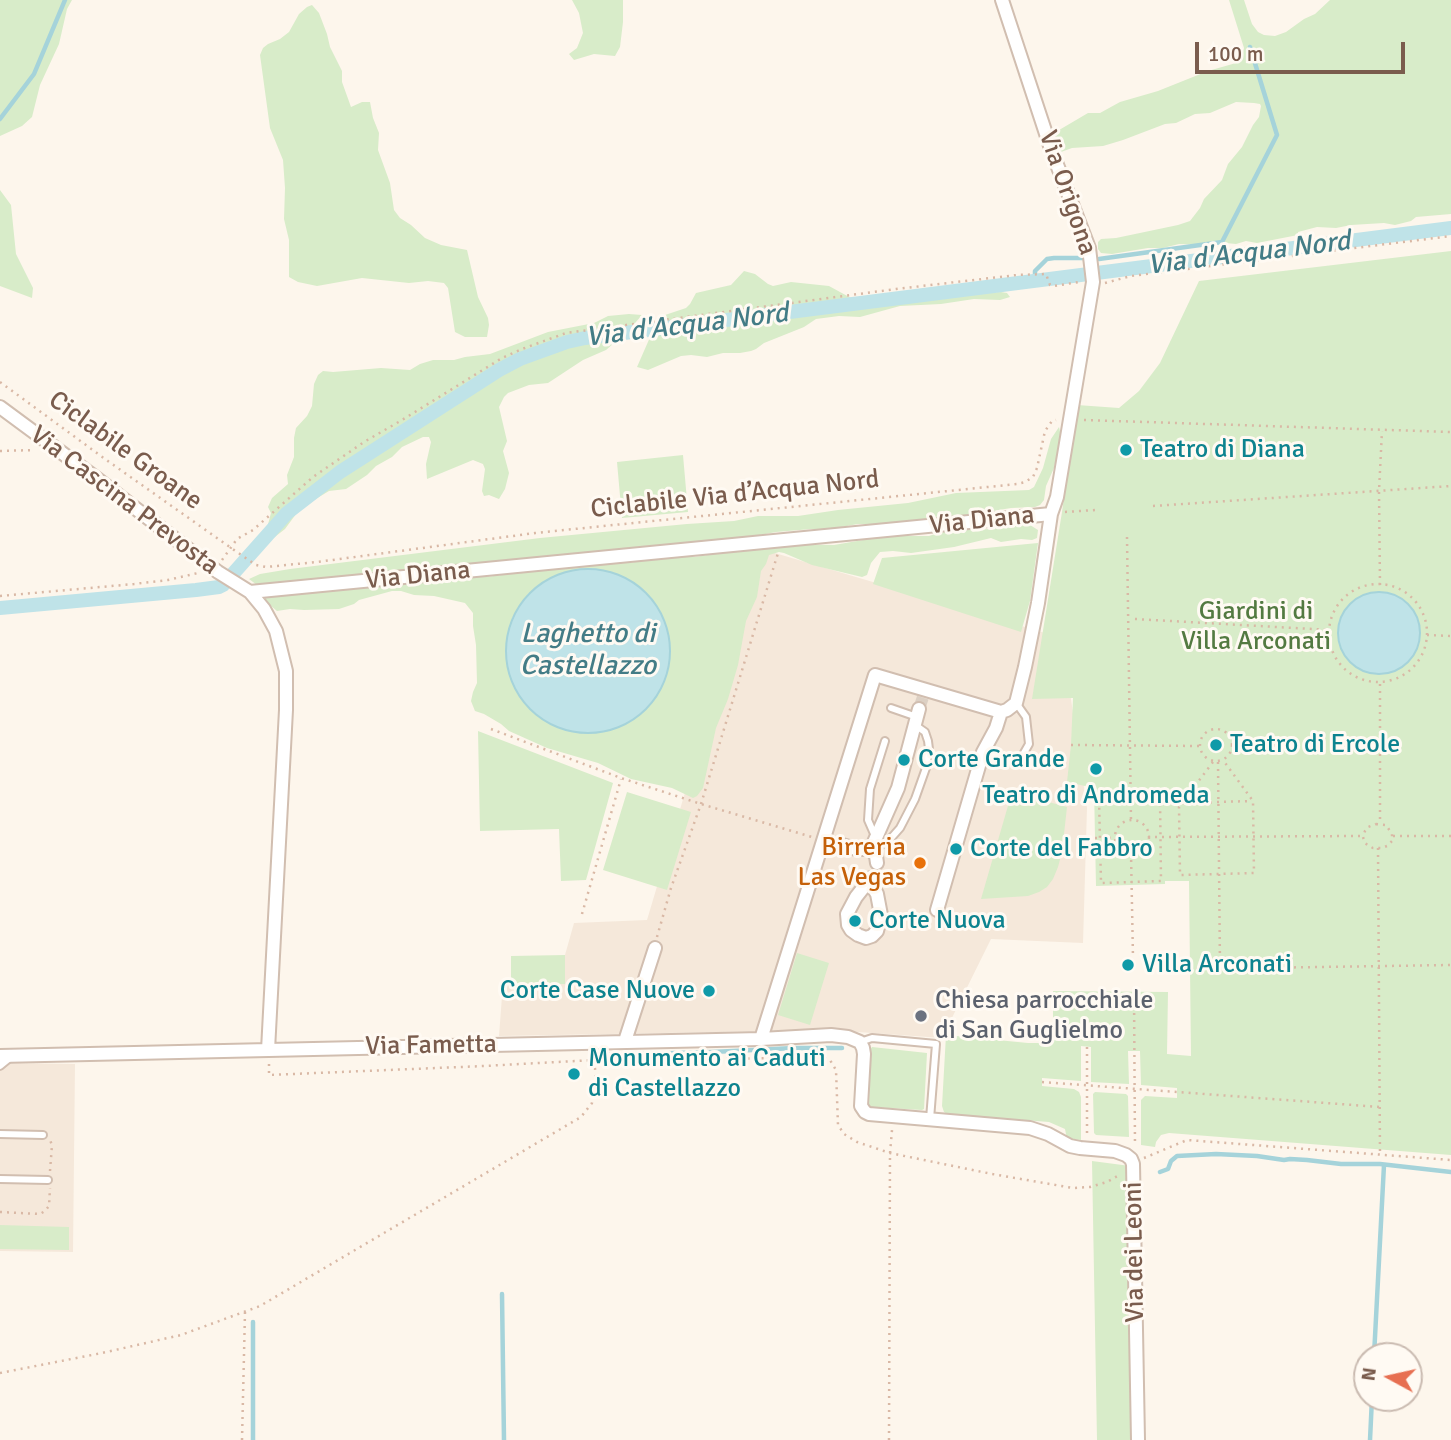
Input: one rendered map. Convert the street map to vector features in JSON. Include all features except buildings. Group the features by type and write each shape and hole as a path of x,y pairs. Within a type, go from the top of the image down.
{"street":[{"name":"Via Origona","path":"1002,0 1051,149 1089,248 1093,285 1057,497 1051,514 1038,603 1016,702"},
{"name":"Via Cascina Prevosta","path":"0,407 233,583 250,592"},
{"name":"Via Diana","path":"250,592 1051,514"},
{"path":"250,592 264,609 276,631 286,671 268,1050"},
{"path":"761,1039 875,675 924,692 1001,712 1016,702"},
{"path":"937,910 983,752 1001,712"},
{"path":"877,863 874,844 898,788 917,717"},
{"path":"842,845 856,849 874,844"},
{"path":"625,1041 655,947"},
{"name":"Via Fametta","path":"6,1056 839,1036 860,1042"},
{"name":"Via dei Leoni","path":"860,1042 864,1054 861,1106 862,1110 869,1114 1030,1128 1070,1146 1122,1153 1132,1161 1139,1440"}],"lane":[{"path":"983,752 1017,760 1021,758 1029,744 1026,717 1016,702"},
{"path":"885,741 870,789 868,820 874,844 881,845 900,828 915,799 926,768 929,749 917,717 891,708"},
{"path":"898,788 915,799"},
{"path":"860,1042 872,1038 936,1044 930,1120"},
{"path":"0,1066 6,1056"},
{"path":"0,1134 43,1135"},
{"path":"0,1179 48,1180"}],"path":[{"path":"0,596 168,580 216,570 237,539 253,530 313,477 364,442 502,358 566,333 1034,273 1046,274 1051,286 1080,282 1093,285 1131,276 1451,236"},
{"name":"Ciclabile Groane","path":"0,382 232,549"},
{"name":"Ciclabile Via d’Acqua Nord","path":"232,549 256,565 266,567 535,533 1017,484 1033,477 1047,427 1055,420 1069,420"},
{"path":"1069,420 1451,432"},
{"path":"1380,585 1379,491 1382,430"},
{"path":"0,451 34,450"},
{"path":"1153,506 1451,486"},
{"path":"1051,514 1095,510"},
{"path":"1127,537 1131,820"},
{"path":"655,947 671,888 701,804 782,541"},
{"path":"1380,585 1401,590 1413,599 1422,611 1427,635 1419,660 1408,673 1380,682 1360,679 1345,670 1335,657 1330,642 1330,630 1334,612 1343,599 1356,590 1380,585"},
{"path":"1135,620 1330,630"},
{"path":"1427,635 1451,636"},
{"path":"1380,682 1380,824"},
{"path":"491,729 621,778 824,841"},
{"path":"1200,746 1204,756 1218,761 1253,801 1254,873 1180,875 1178,807 1218,761 1229,755 1232,741 1226,732 1216,729 1206,732 1200,746"},
{"path":"1071,745 1200,746"},
{"path":"1232,746 1286,745"},
{"path":"1218,761 1220,968"},
{"path":"582,914 621,778"},
{"path":"1105,794 1154,794 1160,797 1161,837 1161,881 1101,883 1099,799 1105,794"},
{"path":"1182,803 1253,801"},
{"path":"1131,820 1140,822 1149,837 1141,851 1131,853 1120,849 1115,838 1117,827 1131,820"},
{"path":"1380,824 1386,825 1393,836 1387,846 1378,848 1365,843 1363,836 1368,827 1380,824"},
{"path":"1149,837 1363,836"},
{"path":"1393,836 1451,836"},
{"path":"1069,838 1078,838"},
{"path":"1098,838 1115,838"},
{"path":"1378,848 1380,1155"},
{"path":"1131,853 1133,958"},
{"path":"1189,969 1451,965"},
{"path":"1132,1161 1135,1145 1134,992"},
{"path":"0,1373 181,1335 260,1306 581,1117 592,1103 595,1091 592,1042"},
{"path":"1087,1047 1087,1149"},
{"path":"268,1050 269,1075 594,1060 823,1057 830,1060 836,1070 838,1125 857,1142 890,1153 1073,1188 1107,1182 1117,1177 1132,1161 1187,1140 1451,1160"},
{"path":"1042,1082 1380,1108"},
{"path":"889,1440 890,1153 894,1116"},
{"path":"242,1440 244,1312"}],"shaded area":[{"path":"758,548 1062,638 1087,808 1083,943 991,939 942,1038 830,1030 499,1036 503,983 565,983 565,955 574,923 647,920"},
{"path":"0,1063 75,1064 73,1252 0,1251"}],"green space":[{"path":"0,0 72,0 67,9 59,44 40,85 32,117 22,126 0,136"},
{"path":"572,0 623,0 620,47 615,56 594,54 574,60 569,54 577,48 583,33 579,13"},
{"path":"1229,0 1244,0 1252,24 1258,32 1275,36 1315,14 1330,0 1451,0 1451,214 1416,217 1395,225 1384,223 1336,228 1317,227 1298,232 1298,235 1257,243 1246,241 1236,244 1179,244 1112,254 1101,253 1098,242 1101,239 1190,221 1204,199 1222,180 1228,164 1242,147 1259,117 1261,106 1236,102 1210,113 1195,114 1176,123 1165,124 1103,146 1072,148 1061,152 1054,133 1088,113 1100,113 1120,102 1236,63 1242,57 1244,48"},
{"path":"312,5 319,13 330,47 342,71 342,82 351,107 370,102 379,133 378,150 390,183 394,210 425,238 441,245 467,250 478,297 488,318 487,337 465,337 455,332 448,288 444,283 409,283 362,278 317,286 289,277 283,160 270,128 260,55 268,44 289,32 299,14"},
{"path":"0,190 11,205 16,254 33,288 32,298 0,286"},
{"name":"Giardini di Villa Arconati","path":"1451,251 1451,1155 1169,1133 1161,1135 1155,1147 1141,1145 1141,1100 1145,1096 1177,1098 1177,1088 1141,1085 1140,1051 1128,1051 1129,1084 1091,1082 1091,1047 1081,1046 1081,1081 1042,1078 1042,1086 1074,1089 1079,1092 1081,1140 1067,1139 1065,1129 1049,1122 947,1114 942,1106 946,1035 1053,1043 1053,991 1168,992 1167,1054 1191,1056 1189,881 1096,886 1094,788 1067,782 1073,698 1032,699 1077,405 1119,408 1139,391 1160,363 1199,281"},
{"path":"744,271 755,274 773,286 791,282 829,286 862,304 874,306 979,293 1001,292 1010,297 1000,300 974,299 900,306 860,317 816,319 751,351 707,357 681,356 648,370 637,367 658,319 686,308 696,293 731,285"},
{"path":"642,315 606,350 583,360 548,383 529,385 504,397 499,407 507,441 503,451 509,473 499,499 484,496 482,491 485,469 483,464 473,460 427,479 426,464 431,442 429,437 423,437 402,447 346,489 329,491 309,503 299,510 285,529 262,547 271,513 268,507 272,498 288,484 287,475 294,457 296,428 312,406 314,384 323,371 381,368 410,370 433,360 454,360 490,354 548,332 594,323 608,316"},
{"path":"1059,427 1061,436 1054,468 1046,486 1044,500 1035,507 1011,508 938,520 776,532 734,540 642,550 625,548 573,555 549,555 517,563 425,569 387,576 295,580 266,585 257,585 249,579 260,574 290,569 540,538 734,521 758,516 798,516 908,503 956,493 1029,490 1034,487 1043,468 1051,439"},
{"path":"683,455 688,512 622,518 617,462"},
{"path":"1021,523 1030,525 1038,530 1037,538 1001,542 991,538 911,553 880,552 871,563 867,575 862,577 812,565 784,553 769,555 761,571 757,597 746,621 738,665 716,728 703,788 693,798 672,788 631,779 598,763 547,748 509,731 475,711 471,701 477,683 476,645 473,613 465,603 401,591 359,600 339,609 277,611 265,601 265,594 461,576 486,577 591,562 629,563 675,555 694,557 784,544 834,545 886,536 929,536 944,531","holes":["529,593 565,730 531,710 512,618"]},
{"path":"1038,543 1030,601 1021,632 873,584 882,558"},
{"path":"478,731 613,783 586,880 561,881 559,829 480,831"},
{"path":"627,792 691,812 667,890 603,870"},
{"path":"1012,792 1067,807 1058,867 1047,887 1039,892 1028,896 981,899"},
{"path":"797,953 829,963 810,1025 778,1015"},
{"path":"565,955 565,984 511,984 511,956"},
{"path":"872,1047 927,1053 924,1109 869,1106"},
{"path":"1095,1092 1128,1096 1129,1137 1094,1133"},
{"path":"1092,1161 1130,1166 1134,1440 1097,1440"},
{"path":"0,1225 69,1227 69,1250 0,1249"}],"water":[{"name":"Laghetto di Castellazzo","path":"588,569 619,575 646,593 664,620 670,651 664,682 646,709 619,727 588,733 557,727 530,709 512,682 506,651 512,620 530,593 557,575"},
{"path":"1379,592 1395,595 1408,604 1417,617 1420,633 1417,649 1408,662 1395,671 1379,674 1363,671 1350,662 1341,649 1338,633 1341,617 1350,604 1363,595"}],"waterway":[{"path":"0,119 34,74 65,0"},
{"path":"1099,259 1222,242 1277,135 1250,47"},
{"name":"Via d'Acqua Nord","path":"0,608 219,587 287,513 340,472 499,370 520,359 567,342 1451,228"},
{"path":"1035,281 1035,271 1047,259 1084,258"},
{"path":"603,1055 842,1048"},
{"path":"1160,1172 1168,1169 1177,1156 1216,1154 1341,1164 1380,1164 1451,1172"},
{"path":"1375,1342 1384,1165"},
{"path":"502,1294 504,1440"},
{"path":"253,1322 253,1440"},
{"path":"1370,1440 1371,1412"}],"tunnel":[{"path":"919,709 924,694"}],"place":[{"name":"Teatro di Diana","path":"1126,450"},
{"name":"Teatro di Ercole","path":"1216,745"},
{"name":"Corte Grande","path":"904,760"},
{"name":"Teatro di Andromeda","path":"1096,769"},
{"name":"Corte del Fabbro","path":"956,849"},
{"name":"Birreria Las Vegas","path":"920,863"},
{"name":"Corte Nuova","path":"855,921"},
{"name":"Villa Arconati","path":"1128,965"},
{"name":"Corte Case Nuove","path":"709,991"},
{"name":"Chiesa parrocchiale di San Guglielmo","path":"921,1016"},
{"name":"Monumento ai Caduti di Castellazzo","path":"574,1074"}]}
